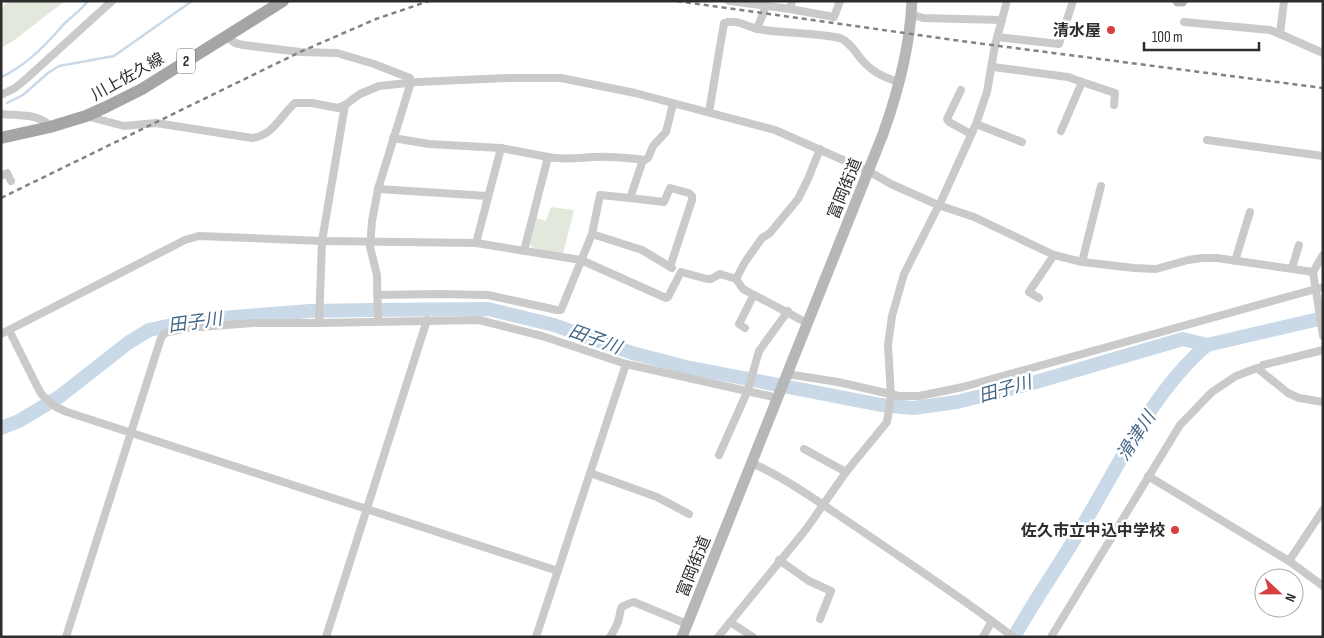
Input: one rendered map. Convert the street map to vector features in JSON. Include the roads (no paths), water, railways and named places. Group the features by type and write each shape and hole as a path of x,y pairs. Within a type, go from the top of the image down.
{"main road":[{"name":"川上佐久線","path":"1,138 50,127 86,116 142,88 283,1"},
{"name":"富岡街道","path":"682,637 884,134 899,82 909,34 912,1"},
{"path":"1178,1 1182,2"}],"street":[{"path":"1,95 26,79 112,1"},
{"path":"729,1 766,6 791,5 834,17 840,1"},
{"path":"718,637 823,506 846,472 887,422 891,396 888,345 892,316 904,274 976,124 987,92 1007,1"},
{"path":"998,37 1059,44 1074,1"},
{"path":"1280,34 1284,1"},
{"path":"757,29 766,6"},
{"path":"911,14 923,18 1002,20"},
{"path":"709,112 724,23 736,21 757,29 840,38 846,41 874,71 899,82"},
{"path":"1184,22 1270,30 1323,53"},
{"path":"226,36 235,43 243,45 300,52 337,52 410,78 411,82 378,189 372,221 370,242 377,275 378,319"},
{"path":"993,67 1068,77 1115,93 1114,105"},
{"path":"86,116 124,126 156,123 252,138 259,137 270,131 296,104 312,103 338,108 360,94 379,86 411,82 561,78 635,93 775,130 868,171 891,184 938,205 974,218 1054,255 1082,262 1134,268 1156,269 1202,258 1313,272"},
{"path":"1061,131 1082,82"},
{"path":"961,90 948,120 971,134"},
{"path":"393,138 429,144 501,148 574,160 593,157 614,157 643,160 648,158 652,146 664,136 673,104"},
{"path":"319,321 318,302 322,241 345,105"},
{"path":"1,114 38,118 50,127"},
{"path":"976,124 1022,142"},
{"path":"1207,140 1323,156"},
{"path":"476,244 501,148"},
{"path":"736,279 762,238 770,233 798,199 820,149"},
{"path":"524,251 548,157"},
{"path":"630,198 643,160"},
{"path":"1,176 7,173 11,181"},
{"path":"1082,262 1101,186"},
{"path":"377,299 488,295 557,310 562,307 592,234 600,194 664,202 670,188 689,193 692,196 670,267"},
{"path":"378,189 488,196"},
{"path":"1235,261 1250,212"},
{"path":"592,234 642,250 681,272 707,279 720,274 736,279 743,289 753,296 788,311 807,322"},
{"path":"1,334 185,240 199,236 476,244 581,260 666,298 668,298 681,272"},
{"path":"1292,268 1299,245"},
{"path":"1323,254 1313,272 1318,289 1323,336"},
{"path":"1029,292 1054,255"},
{"path":"1021,287 1039,298"},
{"path":"786,377 838,382 891,396 919,396 947,391 1318,289"},
{"path":"745,328 739,324 753,296"},
{"path":"719,455 748,391 759,351 788,311"},
{"path":"66,637 161,338 165,333 187,328 253,323 378,319 488,321 542,336 626,364 779,397"},
{"path":"326,637 427,320"},
{"path":"10,330 43,396 56,407 131,434 558,571"},
{"path":"1260,369 1263,365 1323,350"},
{"path":"536,637 626,364"},
{"path":"1051,637 1180,425 1212,392 1236,376 1255,368 1260,369 1288,392 1299,398 1323,402"},
{"path":"804,449 846,472"},
{"path":"752,463 770,471 962,598 1013,637"},
{"path":"590,473 657,497 689,514"},
{"path":"1148,476 1288,561 1323,586"},
{"path":"1288,561 1323,510"},
{"path":"779,560 809,581 831,591 820,619"},
{"path":"610,637 618,622 619,610 634,602 687,624"},
{"path":"982,637 992,621"},
{"path":"730,622 753,637"}],"waterway":[{"path":"1,77 10,73 35,55 88,1"},
{"path":"7,103 23,95 59,66 114,56 192,1"},
{"name":"田子川","path":"1,428 19,421 59,397 128,343 149,330 195,320 310,311 488,309 554,325 632,353 686,367 881,405 913,408 957,402 1029,384 1183,339 1207,345"},
{"name":"滑津川","path":"1014,637 1077,535 1140,427 1171,383 1188,363 1207,345 1323,318"}],"railway":[{"path":"1,198 300,52 376,19 429,1"},
{"path":"677,1 961,41 1323,88"}],"place":[{"name":"清水屋","path":"1111,30"},
{"name":"佐久市立中込中学校","path":"1175,530"}]}
